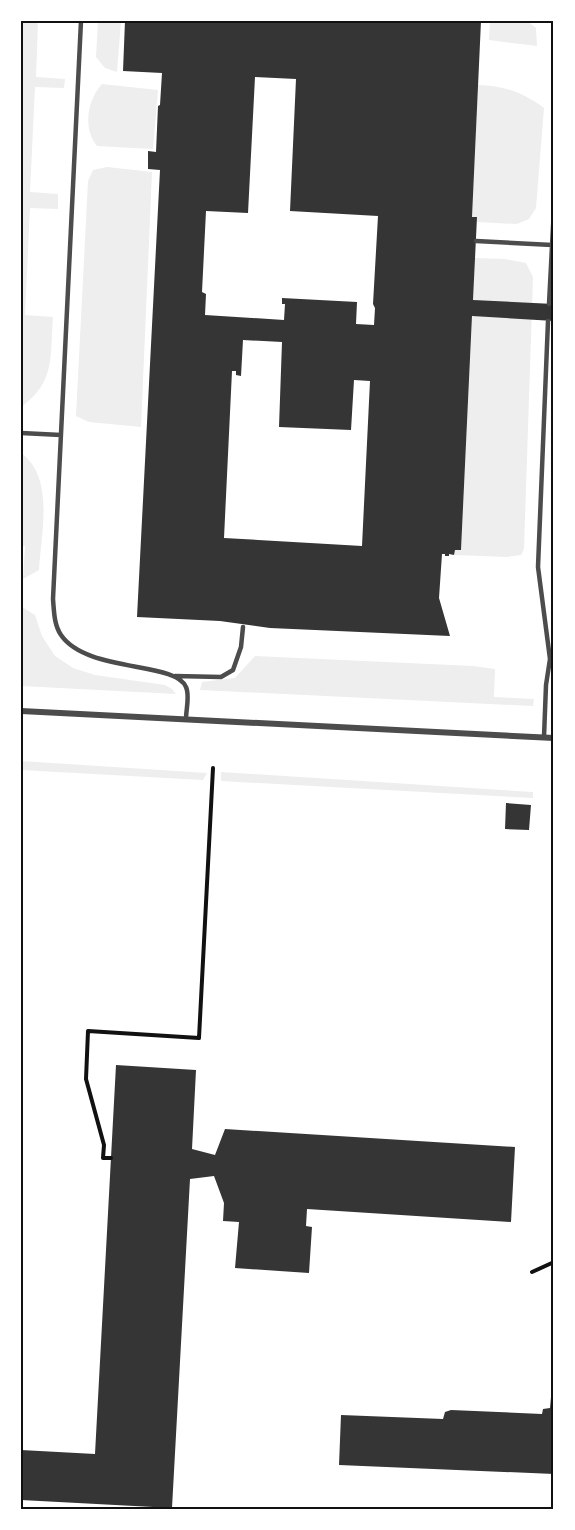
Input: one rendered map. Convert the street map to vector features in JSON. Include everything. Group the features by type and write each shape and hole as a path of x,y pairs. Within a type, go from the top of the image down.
{"street":[{"path":"21,711 554,738"}],"lane":[{"path":"81,21 53,599 54,618 60,634 69,644 93,658 175,676 221,677 233,670 241,647 243,627"},
{"path":"549,304 554,208"},
{"path":"476,241 552,244"},
{"path":"544,737 546,685 550,659 538,567 548,321"},
{"path":"21,433 61,435"},
{"path":"175,676 186,686 188,695 186,719"}],"path":[{"path":"111,1158 103,1158 104,1145 86,1079 88,1032 199,1038 213,768"},
{"path":"532,1272 554,1262"}],"shaded area":[{"path":"21,21 38,21 36,77 65,79 64,88 35,87 30,192 58,194 58,209 30,208 25,315 53,317 51,356 46,378 32,398 21,407"},
{"path":"98,21 121,21 117,72 105,68 96,57"},
{"path":"490,21 527,21 536,28 537,46 489,40"},
{"path":"102,84 158,90 153,149 97,146 89,131 88,122 90,105"},
{"path":"478,85 513,91 544,108 536,208 529,219 517,224 477,222 477,217 472,217"},
{"path":"107,167 152,172 141,427 89,422 76,416 88,181 93,170"},
{"path":"475,258 505,259 526,263 533,277 524,549 521,555 507,557 454,555 455,550 461,549"},
{"path":"21,453 32,463 38,476 44,507 39,570 23,579 25,546 21,546"},
{"path":"22,607 35,615 42,636 55,656 73,668 95,675 165,685 176,694 21,686"},
{"path":"255,656 473,666 495,669 494,697 534,699 533,706 200,690 202,682 235,678"},
{"path":"21,761 207,773 203,780 21,770"},
{"path":"221,772 533,792 533,798 221,781"}],"building":[{"path":"125,21 481,21 472,217 477,217 473,300 554,304 554,321 472,316 461,550 455,550 454,555 442,554 439,598 450,636 270,628 220,621 137,617 160,170 148,169 148,151 156,152 162,73 123,71","holes":["255,77 296,79 290,211 378,216 374,325 356,324 357,302 282,298 282,304 285,304 284,320 205,315 206,294 202,292 206,211 248,213","243,340 282,342 279,427 351,430 354,380 370,381 362,546 224,538 232,371 236,371 236,375 241,376"]},
{"path":"506,803 531,805 529,830 505,829"},
{"path":"116,1065 196,1070 192,1149 215,1155 225,1129 515,1147 511,1222 307,1209 306,1226 312,1227 309,1273 235,1268 239,1222 223,1221 224,1203 214,1176 190,1179 172,1508 21,1500 21,1450 95,1454"},
{"path":"551,1397 554,1397 554,1474 339,1465 341,1415 443,1419 445,1412 451,1410 542,1414 543,1409 550,1408"}]}
